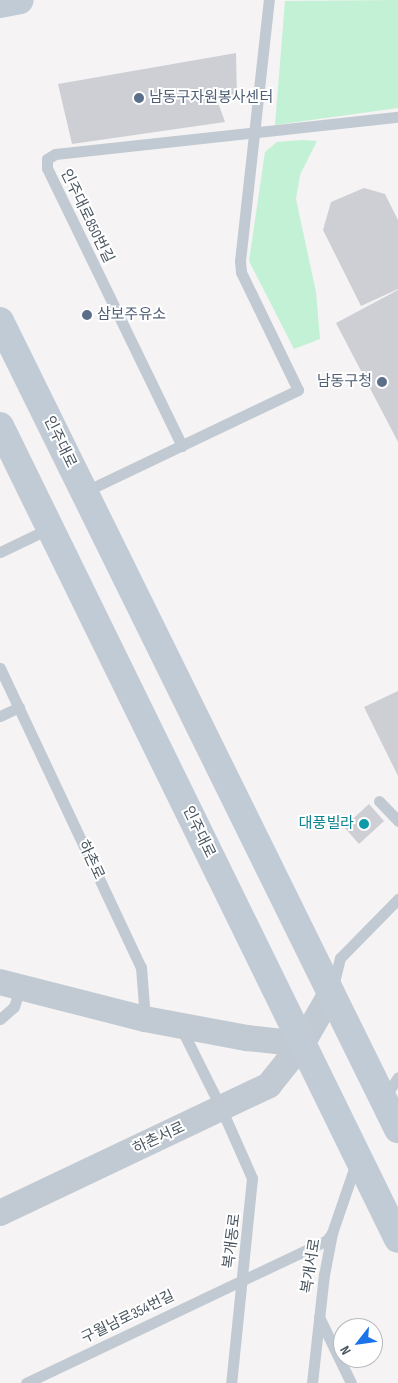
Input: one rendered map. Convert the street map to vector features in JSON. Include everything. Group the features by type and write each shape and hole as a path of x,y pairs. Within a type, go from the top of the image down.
{"main road":[{"path":"0,4 20,0"},
{"name":"인주대로","path":"0,321 330,995 390,1088 398,1129"},
{"name":"인주대로","path":"0,426 398,1239"}],"street":[{"path":"10,985 145,1019 302,1044 330,995"},
{"name":"하촌서로","path":"0,1213 269,1085 302,1044"}],"lane":[{"path":"84,492 298,390 241,272 240,261 269,0"},
{"path":"253,133 398,117"},
{"name":"인주대로850번길","path":"182,446 47,168 47,159 55,154 253,133"},
{"path":"0,552 50,528"},
{"name":"하촌로","path":"0,668 141,967 145,1019"},
{"path":"0,716 19,707"},
{"path":"379,801 398,821"},
{"path":"330,995 340,958 398,899"},
{"path":"0,1020 14,1007 10,985"},
{"name":"복개동로","path":"179,1024 221,1108 252,1178 231,1383"},
{"name":"복개서로","path":"312,1383 319,1317 332,1233 358,1158"},
{"name":"구월남로354번길","path":"26,1383 242,1278 327,1240 332,1233"},
{"path":"319,1317 351,1383"}],"green space":[{"path":"398,0 398,108 275,125 285,1"},
{"path":"317,141 300,175 296,199 316,292 320,339 294,349 249,261 265,152 277,142"}],"building":[{"name":"남동구자원봉사센터","path":"236,53 237,99 216,97 225,122 72,144 58,84"},
{"path":"364,188 385,194 398,220 398,289 361,306 323,230 331,202"},
{"name":"남동구청","path":"398,290 398,442 336,323"},
{"path":"398,691 398,776 364,707"},
{"name":"대풍빌라","path":"369,804 384,821 359,844 344,827"}],"place":[{"name":"남동구자원봉사센터","path":"139,98"},
{"name":"삼보주유소","path":"87,315"},
{"name":"남동구청","path":"382,382"},
{"name":"대풍빌라","path":"364,824"}]}
